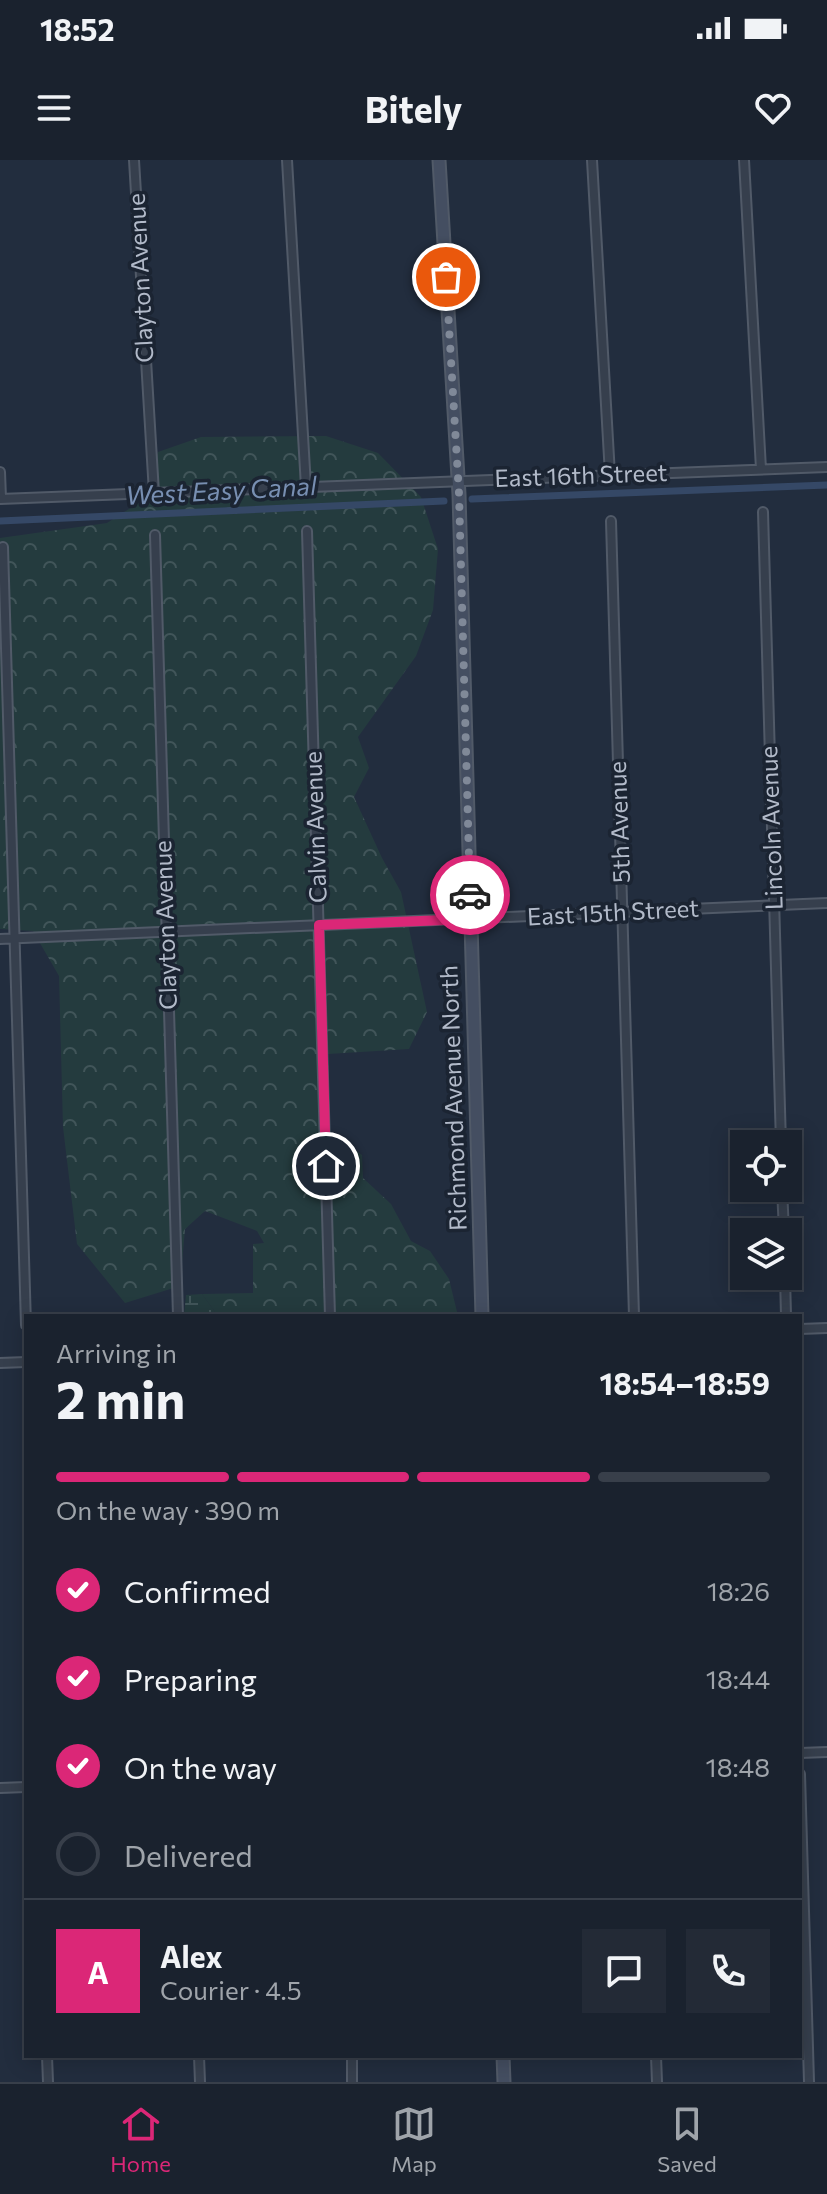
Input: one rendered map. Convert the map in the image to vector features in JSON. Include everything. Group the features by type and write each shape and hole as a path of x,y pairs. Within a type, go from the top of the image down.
{"street":[{"name":"Clayton Avenue","path":"134,160 154,493"},
{"path":"287,160 306,487"},
{"name":"Richmond Avenue North","path":"439,160 458,481 482,1314"},
{"path":"592,160 610,475"},
{"path":"744,160 761,469"},
{"name":"East 16th Street","path":"1,498 827,467"},
{"path":"0,472 1,498"},
{"name":"Lincoln Avenue","path":"763,512 781,1130"},
{"name":"5th Avenue","path":"611,521 634,1314"},
{"name":"Calvin Avenue","path":"307,531 330,1314"},
{"name":"Clayton Avenue","path":"155,535 178,1314"},
{"path":"3,547 26,1314"},
{"name":"East 15th Street","path":"0,939 827,903"},
{"path":"785,1290 786,1314"},
{"path":"802,1329 827,1328"},
{"path":"0,1363 24,1362"},
{"path":"802,1753 827,1752"},
{"path":"0,1788 24,1787"},
{"path":"802,1842 809,2082"},
{"path":"47,2058 48,2082"},
{"path":"199,2058 200,2082"},
{"path":"352,2058 352,2082"},
{"path":"503,2058 504,2082"},
{"path":"656,2058 657,2082"}],"green space":[{"path":"326,436 378,453 421,497 438,549 433,610 416,656 358,737 369,768 354,797 401,892 427,1012 409,1049 328,1054 330,1140 343,1141 362,1155 363,1178 391,1204 411,1241 430,1251 449,1279 458,1314 217,1314 202,1294 253,1293 253,1244 264,1243 257,1231 205,1211 185,1229 180,1286 125,1303 77,1244 63,1127 59,976 33,931 0,929 0,538 107,523 143,500 158,452 201,437"},
{"path":"202,1294 217,1314 184,1314 186,1295"}],"waterway":[{"name":"West Easy Canal","path":"472,499 827,485"},
{"name":"West Easy Canal","path":"0,521 444,501"}],"way so far":[{"path":"446,277 459,494 470,895"}],"route":[{"path":"326,1166 319,925 471,919 470,895"}]}
